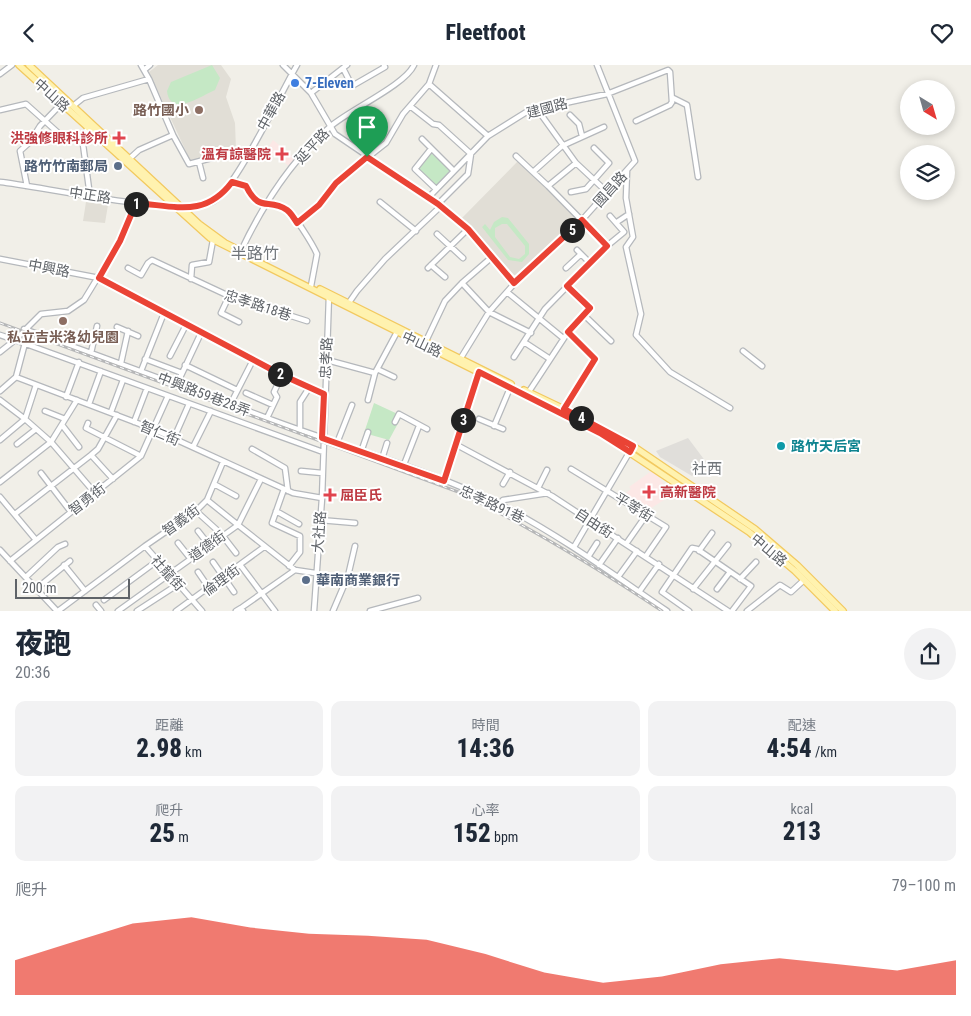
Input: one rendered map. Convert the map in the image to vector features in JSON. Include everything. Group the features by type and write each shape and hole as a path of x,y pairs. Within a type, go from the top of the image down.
{"main road":[{"name":"中山路","path":"19,65 88,128 128,160"},
{"name":"中山路","path":"29,65 213,240 426,341 479,372 631,449 749,532 804,580 835,611"},
{"name":"中山路","path":"177,206 211,234 240,253 329,295"},
{"name":"中山路","path":"348,304 396,332 564,409 631,449 755,529 791,560 843,611"}],"street":[{"path":"0,74 12,65"},
{"path":"141,65 150,79 173,135 189,164 238,151 248,154"},
{"path":"144,71 150,65"},
{"path":"283,65 311,93 335,134 440,205 468,229 514,283"},
{"name":"中華路","path":"177,206 202,207 214,201 232,182 297,65"},
{"path":"311,93 345,67 352,86 385,67 384,65"},
{"name":"延平路","path":"240,253 265,204 286,175 330,127 400,80 414,65"},
{"path":"297,223 319,205 336,183 386,143 410,106 429,85 436,65"},
{"name":"國昌路","path":"459,360 489,312 514,283 582,220 635,161 597,65"},
{"path":"636,121 670,105 673,98 670,65"},
{"name":"建國路","path":"428,198 488,136 528,111 607,94 665,70 670,72"},
{"path":"73,106 83,98 150,79"},
{"path":"429,85 488,136"},
{"path":"673,98 687,105 698,177"},
{"path":"27,186 20,151 22,147 30,142 45,121 62,103"},
{"path":"0,110 26,104 64,138 82,137"},
{"path":"348,304 385,259 416,231 468,174 471,153 439,125 433,124 410,106"},
{"path":"537,109 576,163 608,192"},
{"path":"570,115 579,125 582,135"},
{"path":"533,172 562,146 582,135 604,127"},
{"path":"88,128 82,137 90,196"},
{"path":"128,160 139,150 173,135"},
{"path":"422,139 454,171"},
{"path":"570,192 586,189 609,163 594,148"},
{"path":"431,149 415,169 436,189"},
{"path":"516,156 607,246"},
{"path":"198,162 203,178"},
{"path":"548,187 576,163"},
{"path":"627,171 626,197 633,237 626,247 641,314 637,330 639,339 670,372 730,408"},
{"name":"中正路","path":"0,182 136,203 177,206"},
{"path":"232,182 246,186 259,204 284,208 297,223 317,254 311,286"},
{"path":"380,202 416,231"},
{"path":"0,352 41,314 68,311 84,300 120,241 136,203"},
{"path":"617,222 629,214"},
{"path":"514,357 531,333 538,318 607,246 624,232 610,216"},
{"path":"445,277 430,267 468,229"},
{"path":"437,234 463,258"},
{"path":"191,279 192,265 208,262 213,240"},
{"path":"566,268 579,252 590,263"},
{"path":"426,341 445,301 462,283 492,257"},
{"name":"中興路","path":"0,259 99,278 282,375 324,394"},
{"name":"忠孝路18巷","path":"128,268 141,275 152,260 229,296 307,321"},
{"path":"462,283 489,312 531,333"},
{"path":"528,393 563,338 590,308 567,286"},
{"path":"507,292 563,338"},
{"name":"忠孝路","path":"323,452 322,438 329,295"},
{"path":"229,296 221,313 239,321"},
{"path":"141,371 164,313"},
{"path":"585,315 611,341"},
{"path":"170,356 186,325"},
{"path":"91,353 97,326"},
{"path":"117,327 138,336"},
{"name":"中興路59巷28弄","path":"24,329 300,430"},
{"path":"121,363 128,331"},
{"path":"368,400 376,371 396,332"},
{"path":"564,409 595,359 568,332"},
{"path":"177,384 201,333"},
{"path":"0,335 79,362 123,380 323,452"},
{"path":"0,391 16,377 26,343"},
{"path":"524,343 550,359"},
{"path":"743,351 762,366"},
{"path":"145,359 182,373"},
{"path":"230,405 253,360"},
{"path":"327,360 394,377"},
{"path":"66,397 79,362"},
{"path":"185,365 237,390"},
{"path":"90,404 101,371"},
{"path":"444,481 479,372"},
{"path":"267,418 277,397 274,392 282,375"},
{"name":"智仁街","path":"16,377 153,429 286,490 322,498"},
{"path":"111,412 123,380"},
{"path":"0,440 25,419 36,385"},
{"path":"134,422 147,388"},
{"path":"300,430 300,402 309,388"},
{"path":"494,426 510,388"},
{"path":"246,393 273,405"},
{"name":"智勇街","path":"10,561 141,456 168,396"},
{"path":"0,399 51,442 95,493"},
{"path":"0,482 51,442 77,400"},
{"path":"174,438 189,404"},
{"path":"336,443 352,405"},
{"path":"45,411 65,419"},
{"path":"193,447 211,411"},
{"path":"395,422 399,414 427,429"},
{"path":"15,514 91,455 105,437 117,415"},
{"path":"479,419 503,429"},
{"path":"88,423 86,428 141,456"},
{"path":"62,425 79,447"},
{"path":"403,467 419,426"},
{"path":"17,444 36,429"},
{"name":"忠孝路91巷","path":"300,430 444,481 499,505 574,547 667,611"},
{"path":"362,452 368,432"},
{"path":"382,459 387,443"},
{"name":"自由街","path":"455,444 548,493 728,611"},
{"path":"252,449 285,468 286,490 272,523 300,536 300,552 289,566"},
{"path":"574,547 608,492 631,449"},
{"name":"大社路","path":"314,611 315,573 322,498 323,452"},
{"path":"91,455 113,479"},
{"name":"智義街","path":"145,546 196,511 207,500 223,462"},
{"name":"平等街","path":"570,469 666,527 646,557"},
{"path":"538,487 547,470"},
{"path":"301,471 322,473"},
{"path":"503,483 510,472"},
{"path":"41,473 71,512"},
{"path":"207,500 238,525 261,479"},
{"path":"214,484 236,495"},
{"path":"499,505 503,501 548,493"},
{"path":"0,497 36,540"},
{"path":"196,511 217,530"},
{"path":"276,511 299,524"},
{"path":"626,544 647,514"},
{"path":"320,520 355,523"},
{"name":"道德街","path":"118,611 168,573 238,525 295,570"},
{"path":"198,531 209,545"},
{"path":"699,551 712,533"},
{"path":"222,535 236,553"},
{"path":"599,565 618,538"},
{"path":"178,543 190,558"},
{"path":"588,557 597,543"},
{"path":"26,577 58,547 65,544"},
{"path":"693,589 728,545"},
{"name":"社龍街","path":"58,611 145,546 202,611"},
{"path":"333,611 348,576 355,546"},
{"name":"倫理街","path":"176,611 241,566 264,547"},
{"path":"689,611 662,592 692,548 715,561 751,586 732,611"},
{"path":"0,549 58,611"},
{"path":"618,577 637,551"},
{"path":"36,589 70,561"},
{"path":"104,600 157,561"},
{"path":"213,562 234,592"},
{"path":"740,579 756,562"},
{"path":"64,565 85,591"},
{"path":"640,592 659,565"},
{"path":"241,566 274,611"},
{"path":"236,611 242,609 295,570 315,573"},
{"path":"198,572 209,588"},
{"path":"717,589 730,572"},
{"path":"747,611 780,585 791,592 804,580"},
{"path":"140,610 178,585"},
{"path":"370,611 418,598"},
{"path":"96,605 101,611"}],"shaded area":[{"name":"路竹國小","path":"158,65 221,65 231,79 226,97 235,123 236,150 191,162 149,72"},
{"name":"溫有諒醫院","path":"273,140 296,159 290,167 267,149"},
{"path":"518,161 576,218 518,279 461,219"},
{"path":"86,202 108,205 105,223 83,221"},
{"path":"688,438 706,462 692,476 660,457 656,451"},
{"name":"高新醫院","path":"653,470 660,475 658,476 672,495 648,510 622,496 631,489 629,487"}],"green space":[{"path":"212,65 220,78 215,90 187,103 174,103 169,99 167,91 171,82"},
{"path":"431,153 451,171 436,186 418,169"},
{"path":"502,217 508,218 529,244 529,254 522,262 508,260 482,227 485,224 490,230 494,222","holes":["502,224 507,224 525,246 525,254 519,259 510,257 495,237 495,228"]},
{"path":"374,403 402,416 389,440 364,433"}],"railway":[{"path":"0,323 461,493 563,549 662,611"}],"place":[{"name":"7-Eleven","path":"295,83"},
{"name":"路竹國小","path":"199,110"},
{"name":"洪強修眼科診所","path":"119,138"},
{"name":"溫有諒醫院","path":"282,154"},
{"name":"路竹竹南郵局","path":"118,166"},
{"name":"私立吉米洛幼兒園","path":"63,321"},
{"name":"路竹天后宮","path":"781,446"},
{"name":"高新醫院","path":"649,492"},
{"name":"屈臣氏","path":"330,495"},
{"name":"華南商業銀行","path":"306,580"}],"district":[{"name":"半路竹","path":"255,253"},
{"name":"社西","path":"707,469"}],"route":[{"path":"367,157 438,204 468,229 514,283 582,220 607,246 567,286 590,308 568,332 595,361 564,409 633,446 630,452 600,433 479,372 444,481 322,438 324,394 282,375 99,278 120,241 136,203 202,207 223,194 232,182 246,186 259,204 288,210 297,223 319,205 336,183 367,157"}]}
